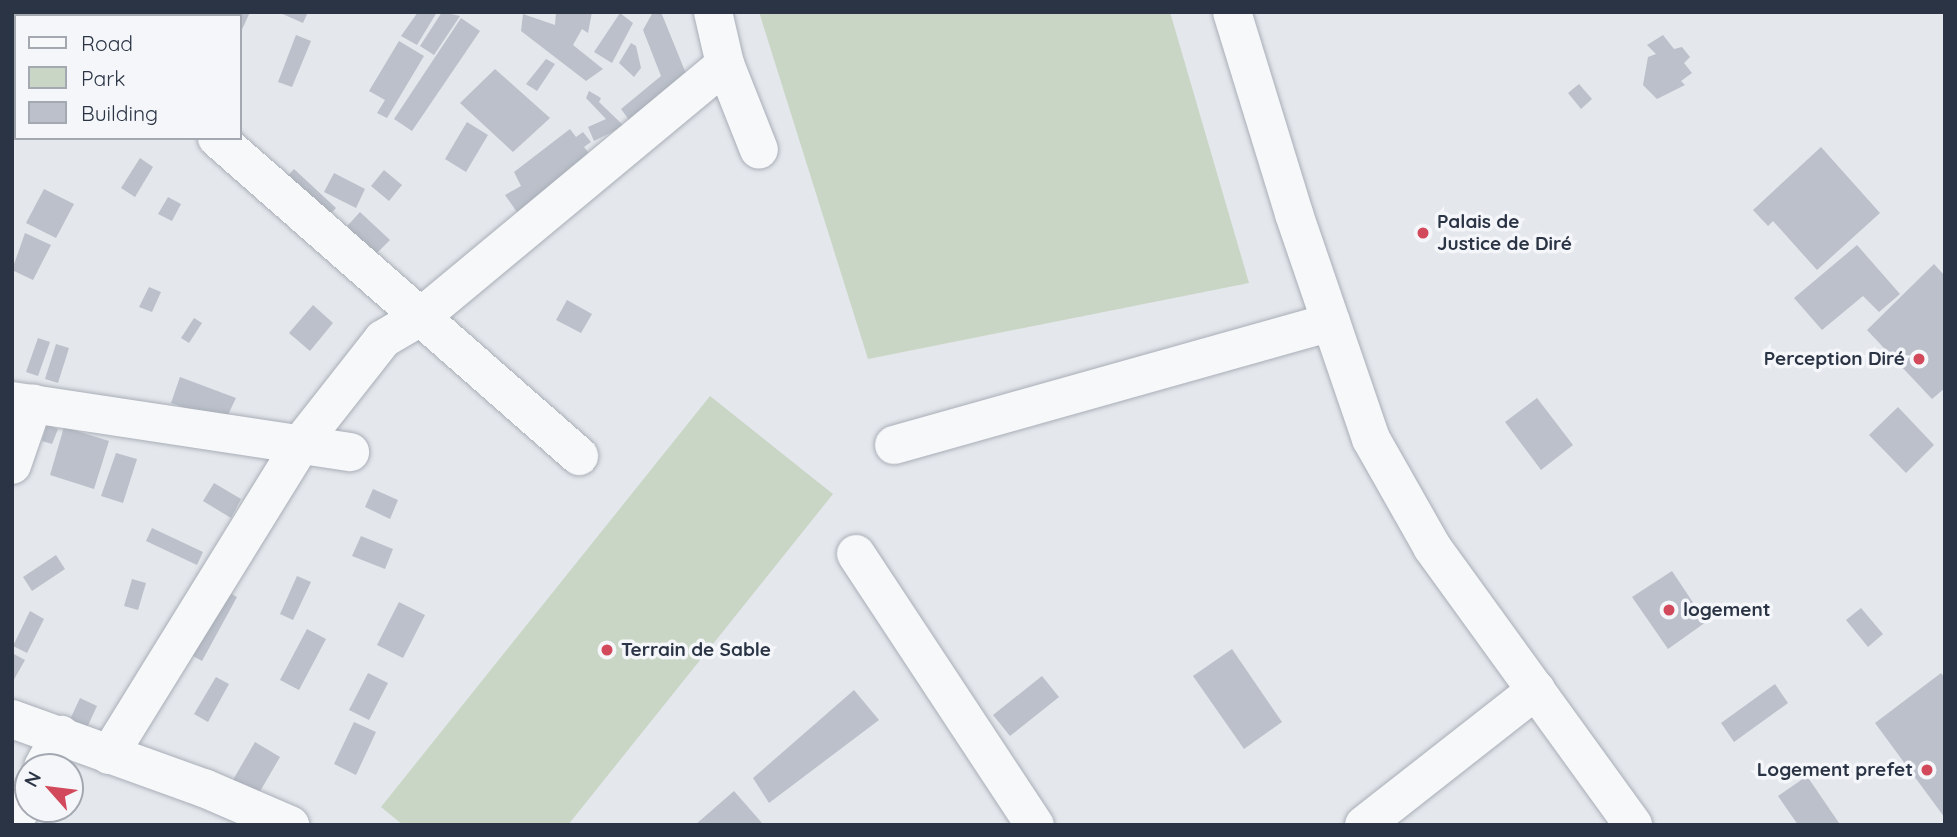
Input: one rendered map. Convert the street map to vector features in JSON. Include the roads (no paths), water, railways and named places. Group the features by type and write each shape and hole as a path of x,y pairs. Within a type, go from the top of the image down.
{"street":[{"path":"713,12 725,64 759,150"},
{"path":"1232,12 1371,439 1432,547 1633,825"},
{"path":"109,755 302,442 383,339 422,316 725,64"},
{"path":"220,140 579,456"},
{"path":"894,445 1331,322"},
{"path":"12,465 22,402 302,442 350,452"},
{"path":"856,554 1035,825"},
{"path":"1364,825 1536,690"},
{"path":"12,719 52,751 109,755 290,825"}],"place":[{"name":"Palais de Justice de Diré","path":"1423,233"},
{"name":"Perception Diré","path":"1919,359"},
{"name":"logement","path":"1669,610"},
{"name":"Terrain de Sable","path":"607,650"},
{"name":"Logement prefet","path":"1927,770"}]}
